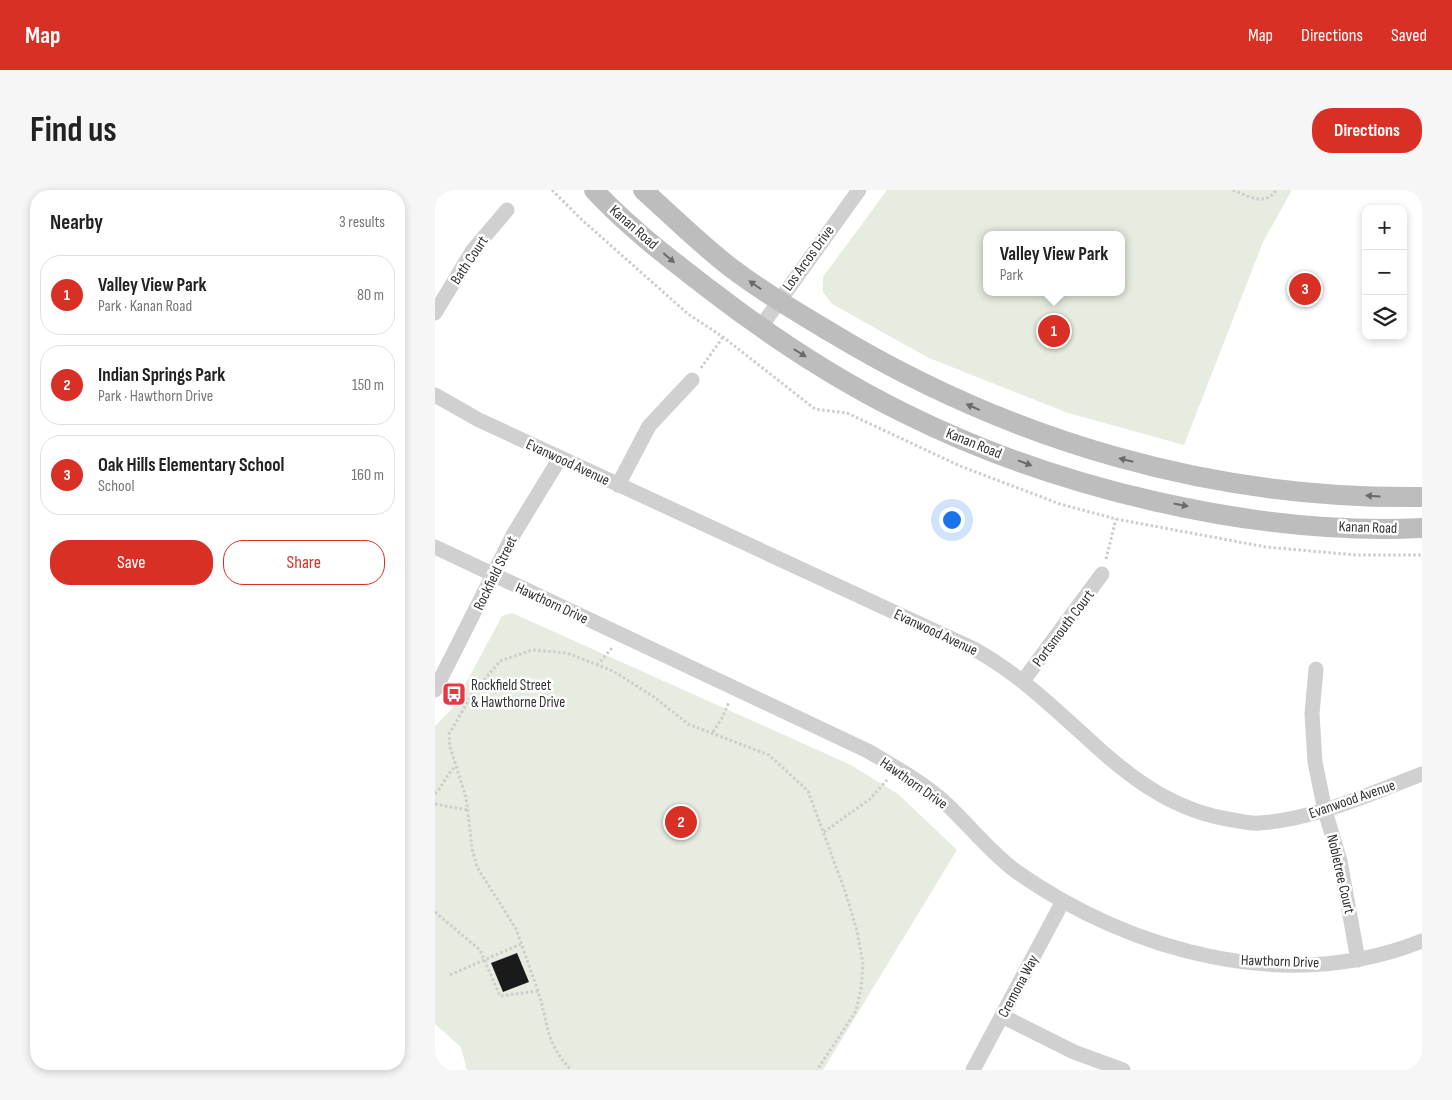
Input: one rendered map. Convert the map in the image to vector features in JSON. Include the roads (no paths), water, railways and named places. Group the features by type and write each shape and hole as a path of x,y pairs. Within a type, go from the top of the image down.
{"main road":[{"name":"Kanan Road","path":"594,190 677,265 759,328 836,376 904,413 965,440 1035,466 1087,482 1176,504 1241,517 1316,525 1395,529 1422,528"},
{"name":"Kanan Road","path":"643,190 730,267 778,301 917,382 977,409 1045,435 1114,457 1185,474 1249,485 1321,494 1422,497"}],"street":[{"name":"Los Arcos Drive","path":"759,328 859,190"},
{"name":"Bath Court","path":"435,314 473,250 507,210"},
{"path":"618,485 649,426 692,380"},
{"name":"Evanwood Avenue","path":"435,395 479,420 974,649 1001,664 1023,681 1128,775 1156,794 1181,806 1217,818 1257,823 1298,818 1325,811 1422,774"},
{"name":"Rockfield Street","path":"435,690 513,535 560,458"},
{"name":"Hawthorn Drive","path":"435,547 493,576 868,751 896,767 940,798 1015,871 1097,920 1135,936 1207,956 1281,964 1358,960 1422,941"},
{"name":"Portsmouth Court","path":"1023,681 1102,574"},
{"name":"Nobletree Court","path":"1316,669 1312,714 1315,752 1325,811 1340,861 1358,960"},
{"name":"Cremona Way","path":"973,1070 1063,901"},
{"path":"1002,1016 1073,1052 1123,1070"}],"place":[{"name":"Oak Hills Elementary School","path":"1305,289"},
{"name":"Valley View Park","path":"1054,331"},
{"name":"Rockfield Street & Hawthorne Drive","path":"454,694"},
{"name":"Indian Springs Park","path":"681,822"}]}
